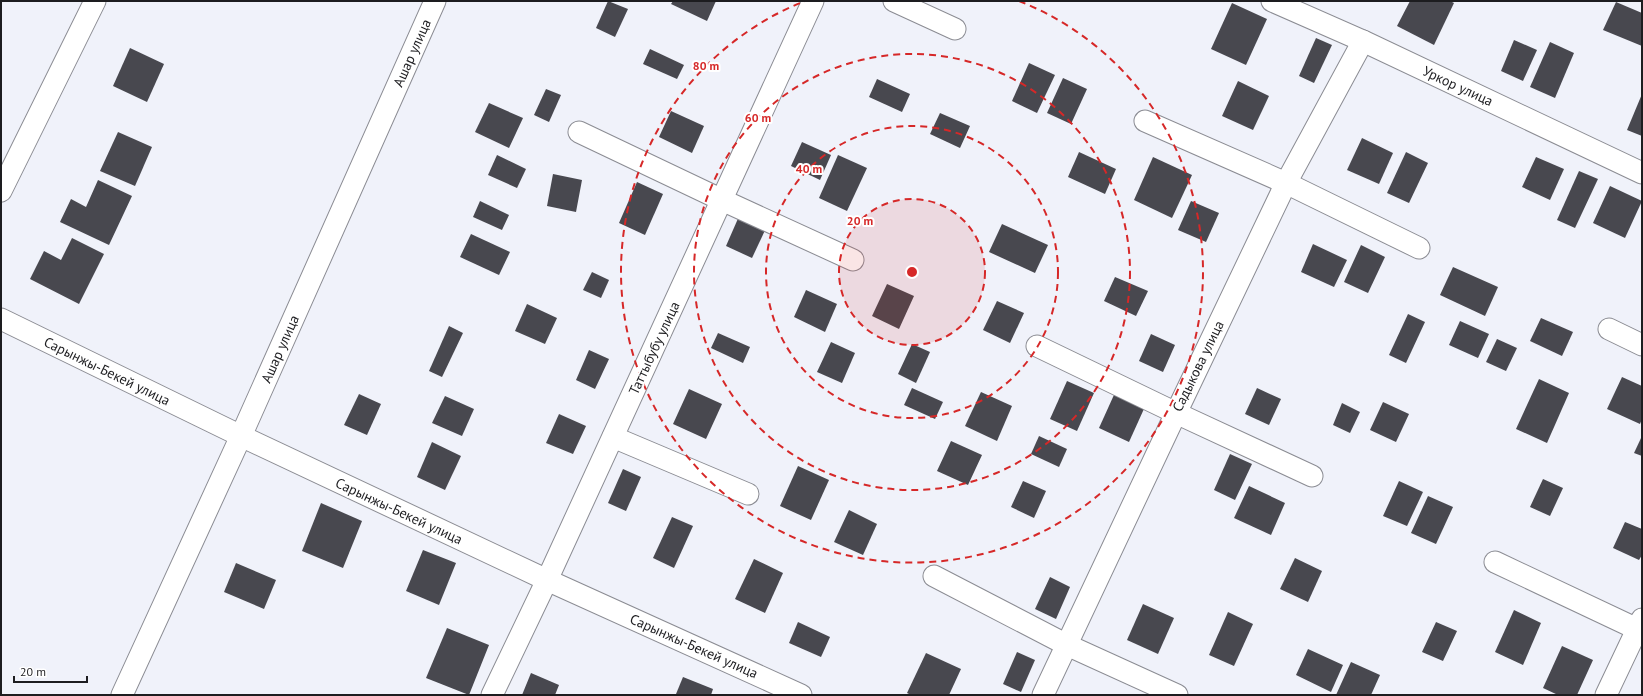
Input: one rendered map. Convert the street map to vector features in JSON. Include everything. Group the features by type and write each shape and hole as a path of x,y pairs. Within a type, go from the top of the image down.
{"street":[{"path":"1,191 95,1"},
{"name":"Ашар улица","path":"122,695 241,436 435,1"},
{"name":"Таттыбубу улица","path":"492,695 547,580 813,1"},
{"path":"894,1 955,29"},
{"name":"Уркор улица","path":"1272,1 1363,41 1642,173"},
{"name":"Садыкова улица","path":"1043,695 1286,183 1363,41"},
{"path":"1145,121 1286,183 1419,248"},
{"path":"578,132 853,260"},
{"name":"Сарынжы-Бекей улица","path":"1,319 241,436 547,580 802,695"},
{"path":"1609,329 1642,345"},
{"path":"1037,346 1312,476"},
{"path":"613,437 748,494"},
{"path":"1495,562 1640,624 1606,695"},
{"path":"934,576 1067,646 1177,695"}],"building":[{"path":"608,1 628,9 615,37 596,28"},
{"path":"673,1 716,1 707,21 671,4"},
{"path":"1410,1 1450,1 1454,3 1434,45 1397,26"},
{"path":"1616,2 1642,13 1642,46 1603,30"},
{"path":"1232,3 1267,19 1246,65 1211,49"},
{"path":"1316,38 1332,45 1314,83 1299,76"},
{"path":"1514,40 1537,50 1523,81 1501,71"},
{"path":"1550,42 1574,53 1555,98 1530,87"},
{"path":"130,48 164,64 147,102 113,86"},
{"path":"650,49 684,65 677,79 643,64"},
{"path":"1029,63 1055,75 1037,113 1012,101"},
{"path":"1063,78 1087,89 1071,124 1047,113"},
{"path":"877,79 910,94 902,112 869,97"},
{"path":"1238,81 1269,96 1253,130 1222,116"},
{"path":"546,89 561,95 549,122 534,115"},
{"path":"1642,94 1642,136 1627,130"},
{"path":"489,103 523,118 509,148 475,132"},
{"path":"671,111 704,126 692,153 659,137"},
{"path":"940,113 970,126 960,148 930,134"},
{"path":"118,132 152,147 135,186 100,171"},
{"path":"1362,138 1393,153 1379,184 1347,170"},
{"path":"802,142 831,155 820,180 791,166"},
{"path":"1079,152 1116,169 1105,194 1068,177"},
{"path":"1406,152 1428,163 1409,203 1387,193"},
{"path":"497,155 526,169 517,188 488,175"},
{"path":"838,155 867,168 847,211 819,198"},
{"path":"1153,157 1192,175 1172,218 1134,200"},
{"path":"1536,157 1564,169 1550,200 1522,187"},
{"path":"1579,171 1598,179 1575,228 1557,220"},
{"path":"553,174 582,180 576,212 547,206"},
{"path":"98,180 132,196 109,245 60,222 71,199 86,207"},
{"path":"637,182 663,194 645,235 619,223"},
{"path":"1610,186 1642,201 1625,238 1593,223"},
{"path":"480,201 509,215 502,230 473,217"},
{"path":"1191,201 1219,213 1206,242 1178,230"},
{"path":"740,214 767,226 752,258 726,246"},
{"path":"1002,224 1048,245 1035,273 989,252"},
{"path":"471,234 510,252 499,275 460,257"},
{"path":"72,238 104,254 79,304 30,279 44,251 61,260"},
{"path":"1313,244 1347,260 1334,287 1301,272"},
{"path":"1361,245 1385,257 1368,293 1344,282"},
{"path":"1453,267 1498,287 1485,316 1440,295"},
{"path":"592,272 609,280 601,298 583,290"},
{"path":"1115,277 1148,291 1136,316 1104,301"},
{"path":"887,284 914,296 899,329 872,316"},
{"path":"806,290 837,304 825,332 794,317"},
{"path":"997,301 1024,313 1010,343 983,330"},
{"path":"527,304 557,318 545,344 515,331"},
{"path":"1408,314 1425,322 1406,363 1389,355"},
{"path":"1541,318 1573,332 1562,356 1530,341"},
{"path":"1460,321 1489,334 1478,358 1449,345"},
{"path":"449,326 463,333 442,377 429,371"},
{"path":"718,333 750,347 743,363 711,348"},
{"path":"1151,334 1175,345 1163,372 1139,361"},
{"path":"1497,339 1517,348 1506,371 1486,362"},
{"path":"831,342 855,353 842,383 817,372"},
{"path":"912,344 930,352 916,383 898,374"},
{"path":"589,350 609,359 595,389 576,380"},
{"path":"1622,377 1642,386 1642,419 1640,424 1607,409"},
{"path":"1539,379 1569,393 1547,443 1516,429"},
{"path":"1067,381 1094,393 1077,431 1050,419"},
{"path":"1118,386 1148,400 1129,442 1099,428"},
{"path":"912,388 943,402 935,419 904,405"},
{"path":"1257,388 1281,399 1269,425 1245,414"},
{"path":"689,389 722,404 706,439 673,424"},
{"path":"981,392 1012,406 997,441 965,426"},
{"path":"359,394 381,404 367,435 344,425"},
{"path":"445,396 474,409 462,436 432,423"},
{"path":"1383,402 1409,414 1396,442 1370,430"},
{"path":"1342,403 1360,412 1350,433 1333,425"},
{"path":"559,414 586,426 573,454 546,443"},
{"path":"1039,436 1067,449 1059,467 1031,454"},
{"path":"1642,436 1642,456 1634,453"},
{"path":"951,441 982,455 968,485 937,471"},
{"path":"432,442 461,456 445,490 417,477"},
{"path":"1230,454 1252,464 1235,500 1214,490"},
{"path":"798,466 829,480 811,520 780,506"},
{"path":"623,469 641,477 626,511 608,503"},
{"path":"1543,479 1563,488 1550,516 1530,507"},
{"path":"1023,481 1046,491 1034,518 1011,507"},
{"path":"1399,481 1423,492 1407,526 1383,516"},
{"path":"1249,486 1285,503 1271,535 1234,518"},
{"path":"1428,496 1453,507 1436,544 1411,533"},
{"path":"321,503 362,521 343,568 302,551"},
{"path":"849,510 877,524 863,555 834,542"},
{"path":"672,517 693,526 674,568 653,558"},
{"path":"1625,522 1642,529 1642,555 1639,560 1613,548"},
{"path":"423,550 456,563 439,605 406,591"},
{"path":"1295,558 1322,571 1308,602 1280,589"},
{"path":"754,559 783,573 765,613 735,599"},
{"path":"236,563 276,580 264,609 224,592"},
{"path":"1050,577 1070,587 1056,619 1035,609"},
{"path":"1143,604 1174,618 1158,654 1127,640"},
{"path":"1514,610 1541,623 1523,665 1495,652"},
{"path":"1228,612 1253,624 1234,666 1209,655"},
{"path":"798,622 830,637 821,657 789,643"},
{"path":"1436,622 1457,631 1443,661 1422,652"},
{"path":"447,628 489,645 469,695 426,678"},
{"path":"1562,646 1593,660 1577,695 1558,695 1543,688"},
{"path":"1308,649 1343,665 1331,692 1296,675"},
{"path":"1017,652 1035,660 1021,692 1003,684"},
{"path":"926,653 961,669 949,695 911,695 907,693"},
{"path":"1351,662 1380,675 1371,695 1336,695"},
{"path":"531,673 559,685 555,695 522,695"},
{"path":"683,677 713,689 711,695 676,694"}]}
